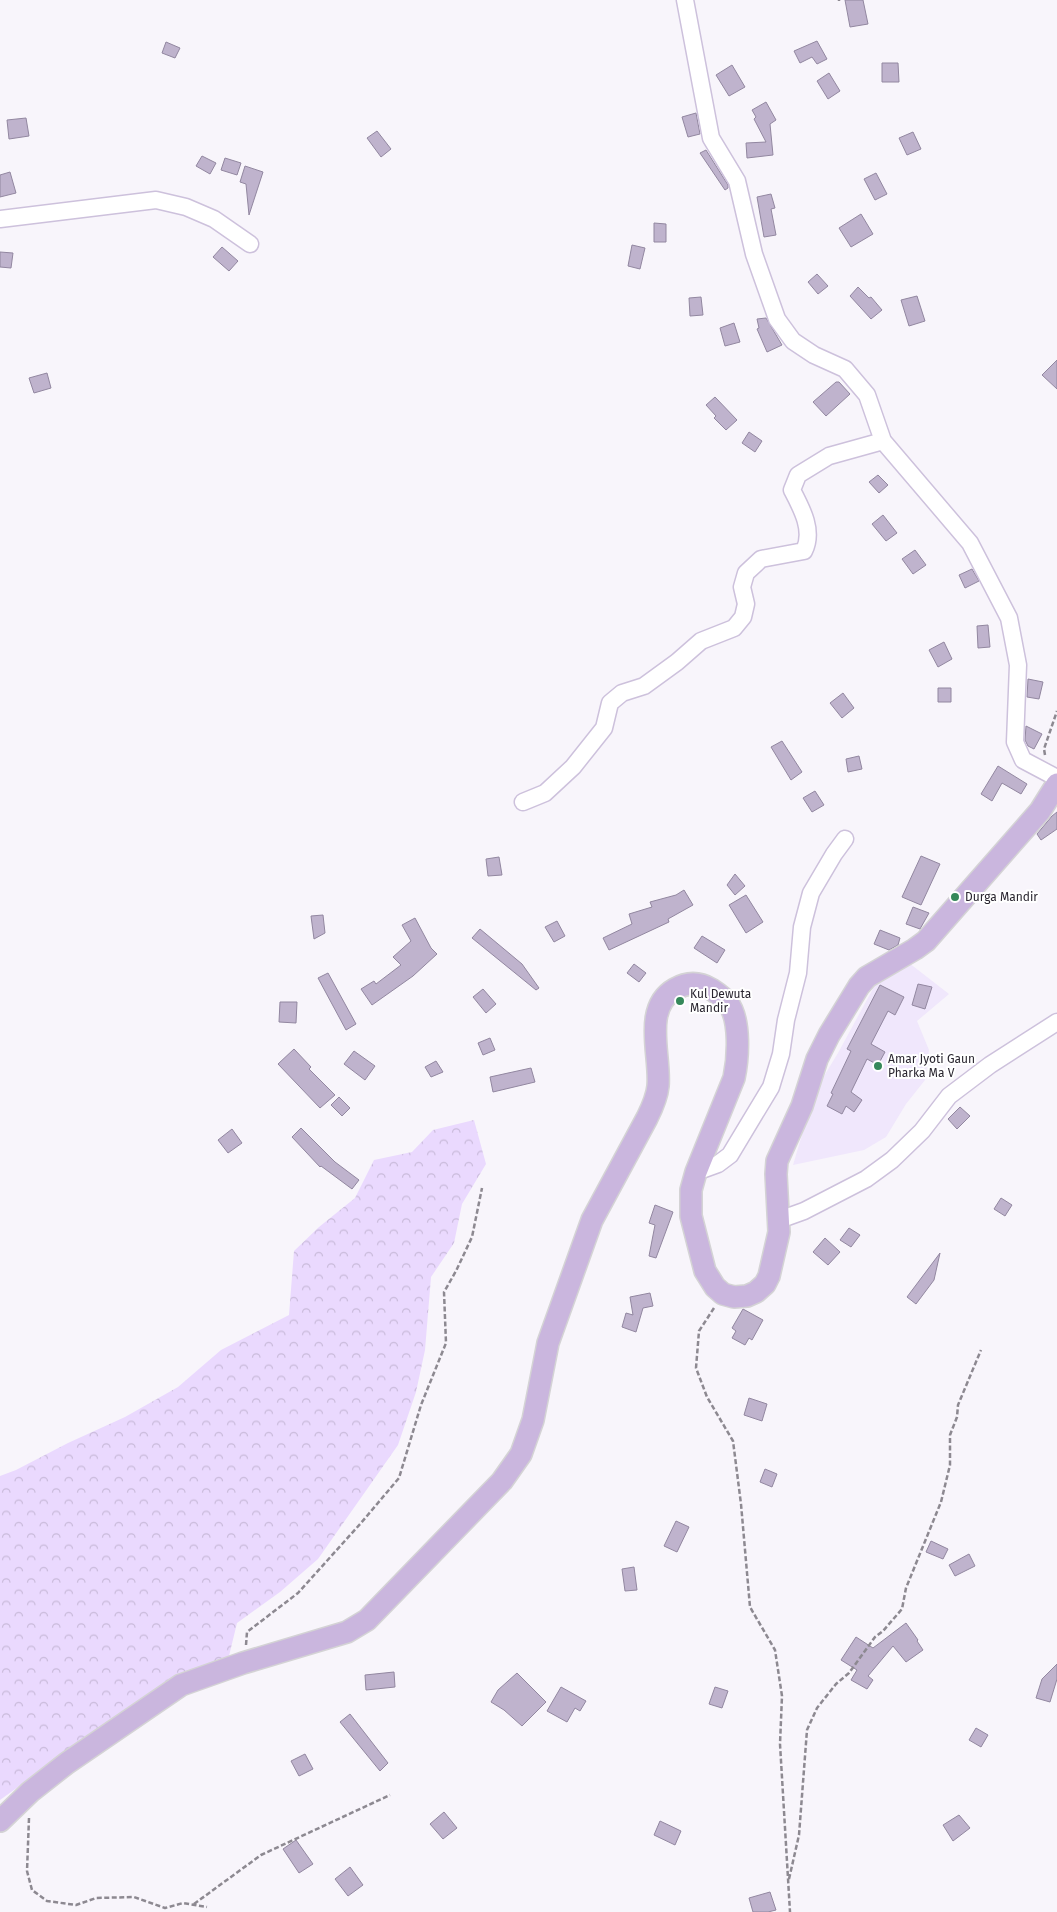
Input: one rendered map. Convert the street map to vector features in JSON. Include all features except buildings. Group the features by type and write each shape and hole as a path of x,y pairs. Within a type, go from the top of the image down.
{"main road":[{"path":"0,1821 30,1792 67,1763 181,1685 243,1663 347,1632 367,1620 502,1481 521,1454 533,1420 548,1343 592,1220 654,1102 659,1081 655,1025 660,1006 673,989 686,984 699,983 717,992 728,1003 734,1013 738,1062 734,1078 696,1172 691,1190 691,1216 696,1240 706,1271 714,1287 723,1294 734,1297 747,1296 756,1292 765,1284 775,1255 779,1232 777,1161 802,1106 817,1059 829,1035 854,994 867,977 915,949 926,940 1040,811 1054,779"}],"street":[{"path":"685,0 711,138 737,181 754,254 777,319 793,341 814,355 845,369 867,395 883,441 970,543 1009,618 1018,665 1015,742 1023,760 1054,779"},
{"path":"0,219 156,200 186,207 214,219 250,244"},
{"path":"523,802 545,794 573,767 604,728 610,703 622,693 644,686 701,642 734,628 744,618 746,604 742,587 746,573 761,559 804,552 808,542 807,525 802,508 792,490 798,475 829,456 883,441"},
{"path":"696,1172 718,1164 730,1155 771,1087 781,1054 786,1020 798,973 802,927 811,893 845,839"},
{"path":"779,1220 804,1211 866,1179 892,1160 922,1131 950,1096 983,1070 1057,1022"}],"path":[{"path":"1054,779 1044,749 1057,710"},
{"path":"243,1663 247,1632 298,1593 361,1523 398,1478 420,1405 446,1342 444,1292 472,1237 482,1188"},
{"path":"723,1294 699,1331 696,1368 707,1397 733,1441 741,1504 750,1607 775,1650 782,1696 780,1744 790,1912"},
{"path":"788,1882 799,1835 807,1730 817,1708 836,1684 848,1673 875,1637 883,1631 902,1609 906,1588 941,1502 950,1465 950,1435 958,1405 981,1350"},
{"path":"30,1792 27,1871 32,1890 47,1901 76,1905 96,1898 134,1897 165,1908 183,1903 207,1907"},
{"path":"194,1904 261,1855 390,1796"}],"shaded area":[{"name":"Amar Jyoti Gaun Pharka Ma V","path":"909,963 949,994 917,1021 929,1050 925,1080 906,1104 886,1137 864,1150 793,1165 815,1091 881,974"}],"green space":[{"path":"474,1120 486,1164 462,1204 454,1243 431,1277 425,1350 416,1392 398,1445 318,1559 280,1592 237,1623 229,1656 196,1668 136,1702 0,1800 0,1476 125,1417 178,1387 221,1350 289,1315 294,1251 319,1227 355,1198 374,1160 412,1152 433,1130"}],"place":[{"name":"Durga Mandir","path":"955,897"},
{"name":"Kul Dewuta Mandir","path":"680,1001"},
{"name":"Amar Jyoti Gaun Pharka Ma V","path":"878,1066"}]}
